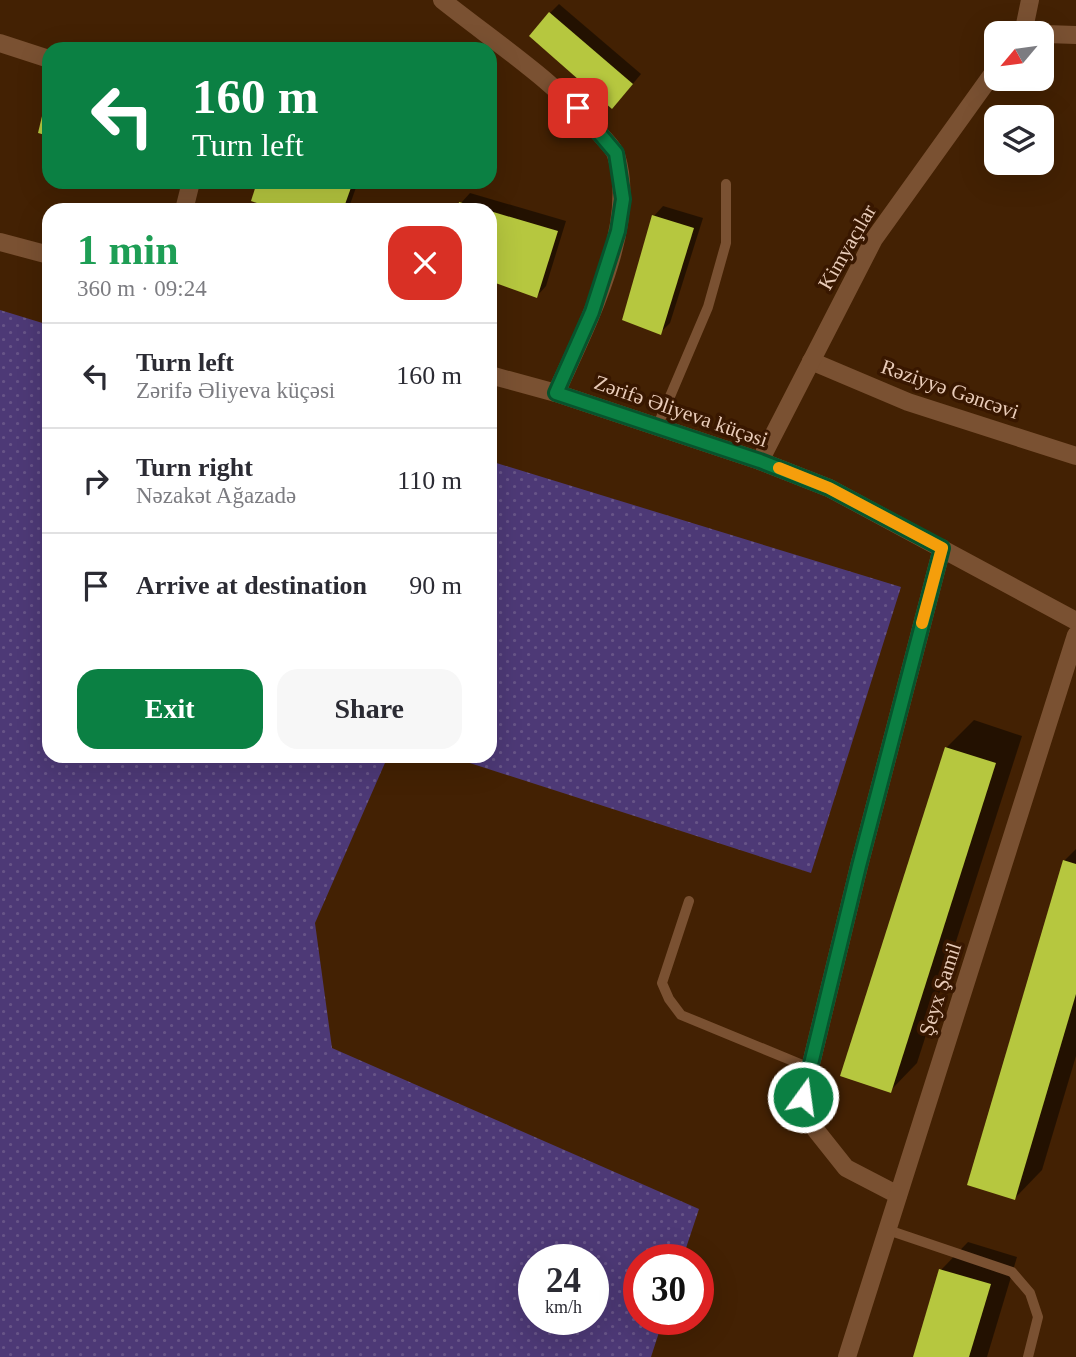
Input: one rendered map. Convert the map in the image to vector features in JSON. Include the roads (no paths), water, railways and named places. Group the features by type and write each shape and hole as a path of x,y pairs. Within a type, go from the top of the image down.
{"street":[{"path":"442,0 495,42"},
{"path":"1025,21 1030,0"},
{"path":"1054,34 1076,35"},
{"path":"0,43 42,57"},
{"path":"497,44 578,108 616,153 623,199 618,231 592,312 556,393"},
{"name":"Kimyaçılar","path":"760,461 874,239 984,86"},
{"path":"0,242 42,253"},
{"name":"Rəziyyə Gəncəvi","path":"811,361 908,402 1076,456"},
{"name":"Zərifə Əliyeva küçəsi","path":"497,377 657,426 829,488 1076,621"},
{"path":"898,1195 846,1168 815,1129 803,1097 862,853 942,548"},
{"name":"Şeyx Şamil","path":"847,1357 1076,635"}],"lane":[{"path":"657,426 708,307 726,243 726,184"},
{"path":"689,901 662,983 669,999 681,1015 810,1068"},
{"path":"888,1230 1012,1272 1030,1293 1038,1317 1027,1357"}]}
